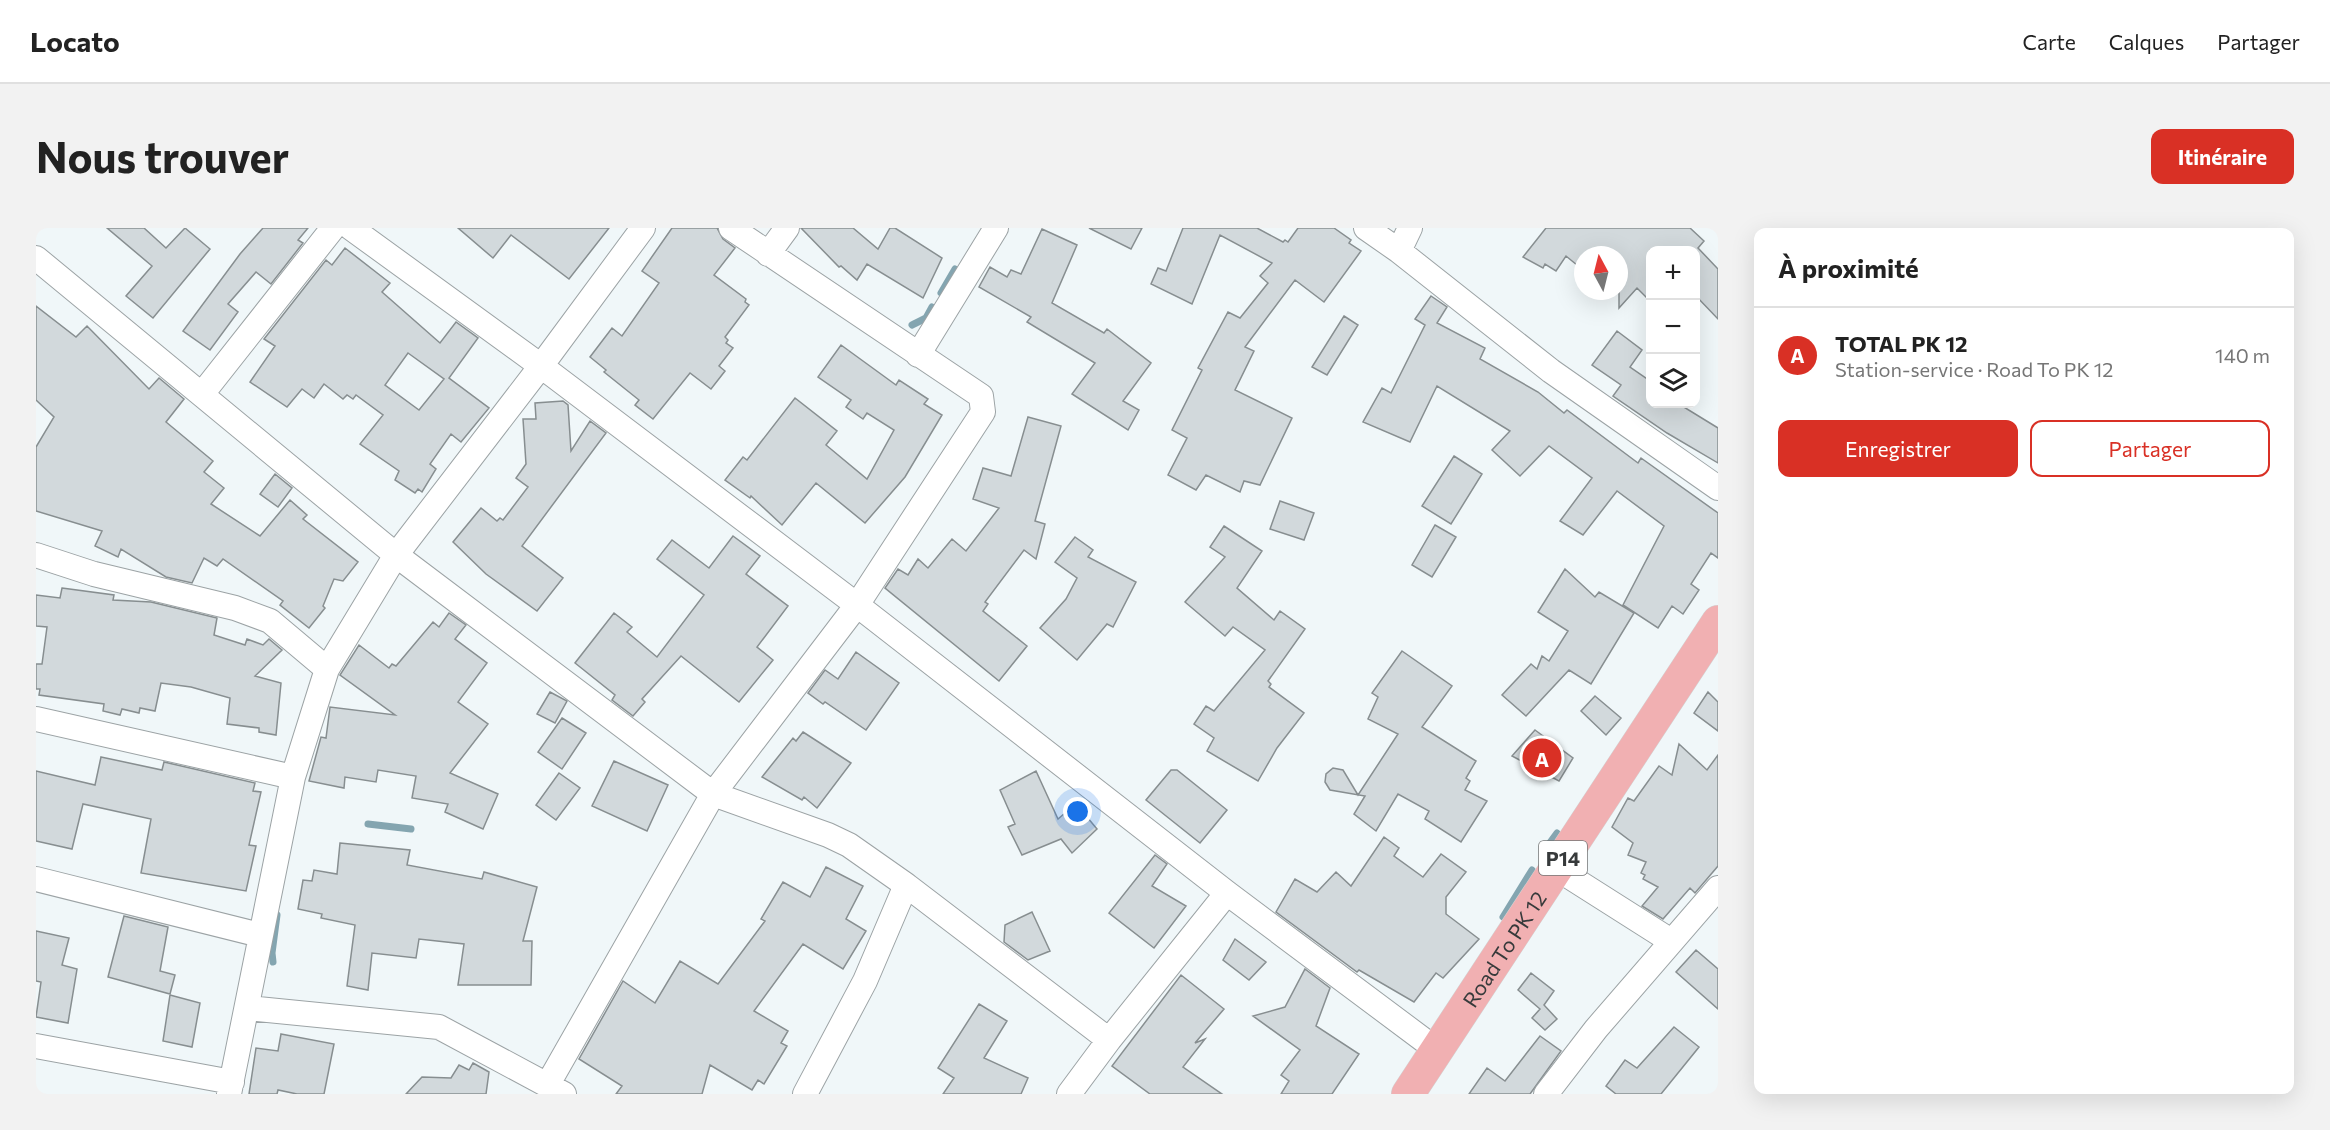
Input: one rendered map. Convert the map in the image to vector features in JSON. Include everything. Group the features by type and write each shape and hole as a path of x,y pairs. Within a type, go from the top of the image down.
{"main road":[{"name":"Road To PK 12","path":"1408,1094 1718,622"}],"street":[{"path":"202,394 333,228"},
{"path":"351,228 541,366 858,605 1227,893 1437,1050"},
{"path":"36,1046 230,1088 293,777 327,669 396,555 643,228"},
{"path":"248,1008 439,1027 556,1089 713,794 858,605 983,412 981,396 731,228"},
{"path":"768,254 787,228"},
{"path":"918,355 996,228"},
{"path":"1366,228 1551,371 1718,488"},
{"path":"1398,251 1410,228"},
{"path":"36,258 396,555 713,794 828,835 849,845 906,885 1109,1040"},
{"path":"36,555 94,573 235,608 270,621 327,669"},
{"path":"36,719 293,777"},
{"path":"1556,868 1671,941"},
{"path":"36,879 260,935"},
{"path":"805,1094 865,981 906,885"},
{"path":"1546,1094 1596,1029 1718,888"},
{"path":"1069,1094 1109,1040 1227,893"}],"building":[{"path":"107,228 144,228 166,248 185,228 210,249 153,318 126,296 152,266"},
{"path":"263,228 308,228 298,240 303,243 271,284 256,272 228,304 238,312 210,350 183,331 240,254"},
{"path":"458,228 609,228 569,279 511,235 493,258"},
{"path":"672,228 717,228 723,239 735,248 714,275 746,299 745,302 749,305 725,337 728,340 726,343 733,348 719,366 725,371 711,389 690,373 653,419 635,405 639,400 604,372 606,370 590,357 612,328 622,336 659,283 642,271"},
{"path":"801,228 853,228 878,249 890,228 895,228 942,258 923,298 867,264 857,280 841,266 839,267"},
{"path":"1089,228 1142,228 1131,249"},
{"path":"1183,228 1257,228 1283,242 1285,240 1288,242 1298,228 1334,228 1351,240 1349,243 1361,251 1324,302 1295,280 1245,347 1254,351 1235,390 1292,418 1260,485 1244,481 1240,492 1206,475 1196,490 1168,475 1187,438 1172,430 1202,370 1198,368 1228,312 1240,318 1268,283 1260,276 1272,263 1220,235 1192,304 1151,284 1158,268 1166,271"},
{"path":"1546,228 1690,228 1704,241 1700,246 1646,246 1646,297 1637,288 1628,298 1628,246 1574,246 1574,263 1566,256 1556,271 1545,264 1543,268 1523,257"},
{"path":"1042,229 1077,245 1052,303 1104,333 1107,329 1151,363 1123,401 1139,410 1128,430 1072,394 1095,363 1027,322 1031,317 979,287 990,267 1007,277 1011,270 1021,274"},
{"path":"345,248 390,283 382,292 440,343 456,322 478,338 449,378 489,408 461,442 451,434 430,464 436,469 422,492 418,489 415,493 395,480 399,471 360,444 383,415 356,395 353,399 347,395 343,399 324,384 314,398 302,389 287,407 250,382 275,346 264,339 326,260 332,265","holes":["408,353 444,379 419,410 385,385"]},
{"path":"1700,250 1718,269 1718,319 1700,300"},
{"path":"1431,296 1447,307 1437,323 1485,348 1480,359 1538,392 1564,413 1567,410 1638,463 1641,458 1718,513 1718,558 1711,553 1691,584 1699,590 1683,614 1672,606 1658,628 1623,605 1664,526 1617,491 1583,535 1560,521 1592,478 1549,446 1520,476 1492,450 1510,431 1437,386 1410,442 1363,422 1382,388 1391,393 1425,325 1415,319"},
{"path":"1619,300 1626,300 1619,308"},
{"path":"36,306 76,337 87,326 149,389 159,378 184,399 166,422 213,461 204,472 224,488 211,504 260,536 290,500 307,515 303,519 358,562 343,581 334,579 323,606 325,608 309,628 280,605 283,601 223,559 217,566 204,558 192,583 166,577 121,549 118,557 95,546 102,531 36,511 36,447 54,417 36,400"},
{"path":"1344,316 1358,325 1327,375 1312,367"},
{"path":"1617,331 1642,350 1630,367 1646,378 1646,408 1686,408 1718,428 1718,463 1667,433 1613,396 1621,385 1592,365"},
{"path":"841,345 896,385 899,380 928,399 924,404 942,415 905,477 865,523 816,483 782,525 751,496 750,498 725,480 743,457 747,460 795,398 837,431 826,445 867,479 894,430 867,413 863,419 846,407 851,400 818,377"},
{"path":"563,401 568,405 571,451 590,421 606,433 522,546 563,578 537,611 486,574 453,542 481,508 497,521 500,518 503,520 528,487 516,478 526,464 523,419 536,419 535,403"},
{"path":"1028,417 1061,426 1035,521 1045,524 1036,559 1024,550 985,602 988,604 983,611 1027,646 999,681 885,588 898,569 908,575 918,559 928,568 952,539 966,551 999,508 973,499 983,468 1011,476"},
{"path":"1454,456 1482,474 1451,524 1422,506"},
{"path":"275,474 292,488 278,507 260,494"},
{"path":"1280,501 1314,513 1304,540 1270,529"},
{"path":"1435,525 1456,537 1432,577 1412,565"},
{"path":"1224,526 1262,551 1237,588 1274,620 1280,611 1305,629 1268,681 1271,684 1269,687 1304,713 1277,748 1258,781 1207,751 1214,738 1194,724 1206,706 1214,711 1265,650 1233,627 1225,636 1185,602 1225,557 1210,547"},
{"path":"733,536 760,556 746,574 788,606 757,647 773,660 739,702 681,656 642,699 645,702 633,716 612,700 615,695 575,663 614,613 632,627 627,632 657,657 704,595 657,559 672,540 709,568"},
{"path":"1075,537 1093,550 1088,557 1136,582 1113,627 1107,624 1077,660 1040,628 1066,599 1077,578 1055,562"},
{"path":"1565,569 1595,597 1599,592 1634,613 1591,684 1569,670 1526,716 1502,695 1531,664 1537,669 1542,656 1549,661 1568,631 1538,612"},
{"path":"62,588 114,595 113,600 151,602 217,618 214,635 245,645 247,639 263,645 269,639 282,650 255,676 281,683 276,735 259,732 259,728 227,724 230,698 191,687 161,683 155,711 140,708 139,713 122,709 120,715 103,711 104,704 39,695 40,689 36,689 36,664 42,664 47,627 36,626 36,595 60,598"},
{"path":"449,613 466,625 455,639 487,663 458,702 488,724 450,773 498,794 483,829 445,812 448,804 412,798 416,776 378,770 376,782 345,777 344,788 309,781 321,737 326,738 330,707 395,715 340,675 359,645 389,668 392,664 396,666 433,622 439,627"},
{"path":"1402,651 1452,686 1422,727 1476,761 1466,778 1470,781 1465,790 1487,801 1461,842 1425,819 1429,811 1398,794 1376,831 1354,814 1365,796 1358,795 1398,734 1368,719 1378,697 1372,693"},
{"path":"856,652 899,683 866,730 808,693 825,670 838,679"},
{"path":"550,692 567,701 555,723 537,714"},
{"path":"1708,692 1718,702 1718,731 1694,713"},
{"path":"1595,696 1621,718 1606,735 1581,711"},
{"path":"562,718 586,733 562,769 538,752"},
{"path":"1535,730 1573,758 1559,781 1512,756"},
{"path":"803,732 851,763 817,808 804,797 802,800 762,777 793,738 796,741"},
{"path":"1679,744 1707,770 1718,755 1718,866 1695,893 1690,888 1663,919 1642,906 1658,887 1643,879 1645,875 1641,873 1646,862 1628,855 1633,843 1612,827 1628,798 1634,801 1659,766 1672,775"},
{"path":"101,757 162,770 164,762 255,783 253,791 261,792 249,845 256,846 246,891 141,873 151,819 83,804 72,849 36,841 36,771 95,785"},
{"path":"614,761 668,785 647,831 592,806"},
{"path":"1333,768 1343,770 1358,795 1330,790 1325,782 1326,774"},
{"path":"1171,770 1177,770 1227,810 1200,843 1146,800"},
{"path":"1036,771 1058,819 1065,813 1071,820 1082,811 1097,829 1072,853 1061,839 1022,855 1008,827 1015,824 1000,790"},
{"path":"559,773 580,788 556,820 536,805"},
{"path":"1384,837 1399,848 1394,856 1423,877 1441,854 1466,872 1446,897 1446,914 1479,939 1443,978 1436,973 1414,1002 1359,970 1357,972 1276,912 1295,879 1317,892 1336,872 1351,886"},
{"path":"340,843 410,850 407,865 482,879 484,872 537,887 523,941 532,941 531,985 458,985 464,944 419,939 416,958 372,953 368,990 347,986 355,925 321,918 322,914 298,909 303,880 312,881 314,870 337,874"},
{"path":"1155,855 1167,864 1152,886 1186,906 1154,948 1109,913"},
{"path":"826,867 863,886 846,919 866,931 843,969 803,944 754,1011 788,1031 781,1043 787,1046 764,1084 758,1080 752,1090 710,1065 702,1094 616,1094 622,1086 579,1059 623,981 655,1003 680,961 718,984 765,921 761,919 783,882 810,897"},
{"path":"1032,912 1050,951 1028,960 1004,942 1005,925"},
{"path":"124,916 168,927 160,971 175,975 170,994 108,977"},
{"path":"36,931 69,938 62,965 77,969 68,1023 36,1017 41,982 36,981"},
{"path":"1235,939 1266,962 1249,980 1223,960"},
{"path":"1696,950 1718,969 1718,1009 1676,972"},
{"path":"1305,969 1330,988 1316,1026 1359,1054 1332,1094 1281,1094 1289,1081 1281,1075 1300,1050 1253,1016 1285,1007"},
{"path":"1531,973 1554,991 1544,1005 1557,1019 1545,1030 1532,1018 1540,1009 1518,990"},
{"path":"1181,975 1224,1009 1195,1043 1205,1039 1183,1067 1222,1094 1150,1094 1112,1066"},
{"path":"170,995 200,1003 192,1047 163,1041"},
{"path":"979,1004 1007,1021 984,1058 1028,1078 1021,1094 943,1094 954,1078 938,1068"},
{"path":"1674,1027 1699,1047 1661,1094 1616,1094 1606,1086 1625,1060 1637,1068"},
{"path":"281,1034 334,1044 324,1094 297,1094 278,1090 277,1094 249,1094 256,1048 278,1051"},
{"path":"1540,1036 1561,1051 1530,1094 1469,1094 1487,1068 1505,1081"},
{"path":"473,1063 489,1072 486,1094 406,1094 422,1077 451,1078 459,1065 469,1070"}],"waterway":[{"path":"941,293 955,269"},
{"path":"912,325 926,318 932,307"},
{"path":"368,824 411,829"},
{"path":"1543,852 1557,833"},
{"path":"1503,917 1532,870"},
{"path":"273,962 277,915"}],"place":[{"name":"TOTAL PK 12","path":"1542,758"}]}
